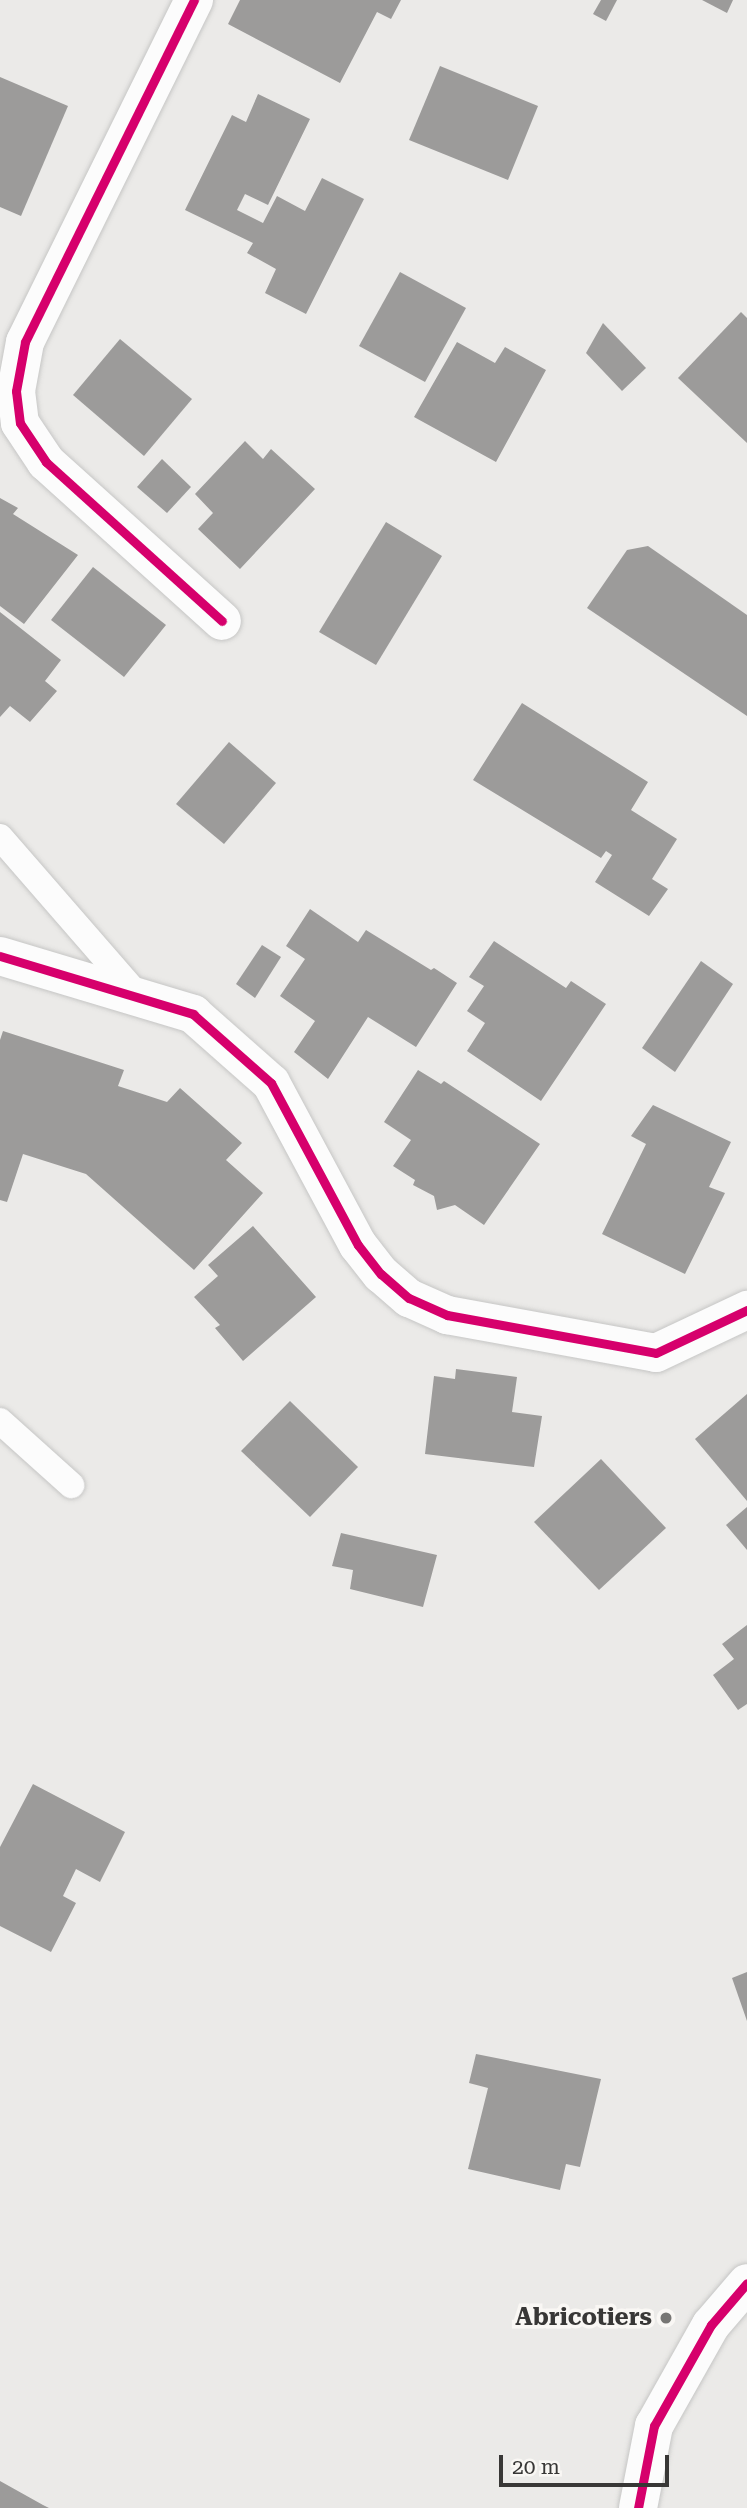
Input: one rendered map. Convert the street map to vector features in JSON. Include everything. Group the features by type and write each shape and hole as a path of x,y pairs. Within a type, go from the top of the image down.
{"street":[{"path":"194,0 25,342 16,391 20,423 46,462 222,621"},
{"path":"0,957 193,1014 271,1083 358,1245 381,1274 409,1298 447,1315 656,1353 747,1310"},
{"path":"638,2508 654,2426 711,2325 747,2283"}],"lane":[{"path":"0,837 142,999"},
{"path":"0,1420 71,1485"}],"building":[{"path":"240,0 401,0 391,19 377,12 340,83 228,24"},
{"path":"601,0 617,0 606,21 593,14"},
{"path":"702,0 733,0 727,13"},
{"path":"440,66 538,106 508,180 409,140"},
{"path":"0,77 68,106 21,216 0,207"},
{"path":"258,94 310,119 268,205 245,194 237,210 263,223 277,196 305,211 322,178 364,199 306,314 265,293 276,269 247,253 253,243 185,210 232,115 246,122"},
{"path":"400,272 466,308 425,382 359,346"},
{"path":"741,312 747,318 747,443 678,378"},
{"path":"603,323 646,368 622,391 586,353"},
{"path":"120,339 192,399 144,456 73,395"},
{"path":"457,342 495,363 505,347 546,370 496,462 414,417"},
{"path":"245,441 263,459 271,449 315,489 240,569 198,529 213,513 195,494"},
{"path":"162,459 191,487 167,513 137,487"},
{"path":"0,498 18,508 13,514 78,555 24,624 0,606"},
{"path":"386,522 442,556 376,665 319,632"},
{"path":"648,546 747,615 747,716 587,608 627,550"},
{"path":"93,567 166,625 124,677 51,620"},
{"path":"0,612 61,660 45,681 57,691 30,722 10,706 0,717"},
{"path":"522,703 648,782 631,810 677,839 652,879 668,889 649,916 595,882 612,855 606,851 601,858 473,780"},
{"path":"229,742 276,783 224,844 176,804"},
{"path":"310,909 358,942 366,930 457,983 416,1047 368,1017 328,1079 294,1052 315,1021 280,996 305,959 286,946"},
{"path":"494,941 566,988 571,981 606,1004 541,1101 467,1051 485,1023 467,1011 484,986 469,977"},
{"path":"262,945 281,957 255,998 236,984"},
{"path":"701,961 733,984 675,1072 642,1048"},
{"path":"3,1031 124,1070 118,1086 167,1102 180,1088 242,1143 226,1160 263,1193 194,1270 86,1174 23,1154 7,1202 0,1200 0,1040"},
{"path":"418,1070 441,1084 444,1081 540,1144 484,1225 455,1205 437,1210 434,1196 413,1185 415,1180 393,1166 411,1140 384,1122"},
{"path":"653,1105 731,1142 709,1187 725,1193 685,1274 602,1234 646,1144 631,1136"},
{"path":"253,1226 316,1297 243,1361 215,1328 220,1325 194,1297 218,1276 208,1265"},
{"path":"456,1369 517,1377 512,1412 542,1416 534,1467 425,1454 434,1376 455,1379"},
{"path":"747,1394 747,1501 695,1439"},
{"path":"290,1401 358,1467 310,1517 241,1451"},
{"path":"601,1459 666,1528 599,1590 534,1522"},
{"path":"747,1507 747,1550 726,1525"},
{"path":"341,1533 437,1555 423,1607 350,1589 353,1570 332,1566"},
{"path":"747,1625 747,1704 738,1710 713,1675 734,1659 722,1644"},
{"path":"33,1784 125,1832 100,1882 76,1869 63,1896 76,1903 51,1952 0,1926 0,1847"},
{"path":"747,1972 747,2021 732,1978"},
{"path":"476,2054 601,2079 580,2167 566,2164 560,2190 468,2169 488,2088 469,2083"},
{"path":"0,2481 43,2505 49,2508 0,2508"}],"cycle path":[{"path":"194,0 25,342 16,391 20,423 46,462 222,621"},
{"path":"0,956 193,1014 271,1083 358,1245 381,1274 409,1298 447,1315 656,1353 747,1310"},
{"path":"638,2508 654,2426 711,2325 747,2283"}],"place":[{"name":"Abricotiers","path":"666,2318"}]}
